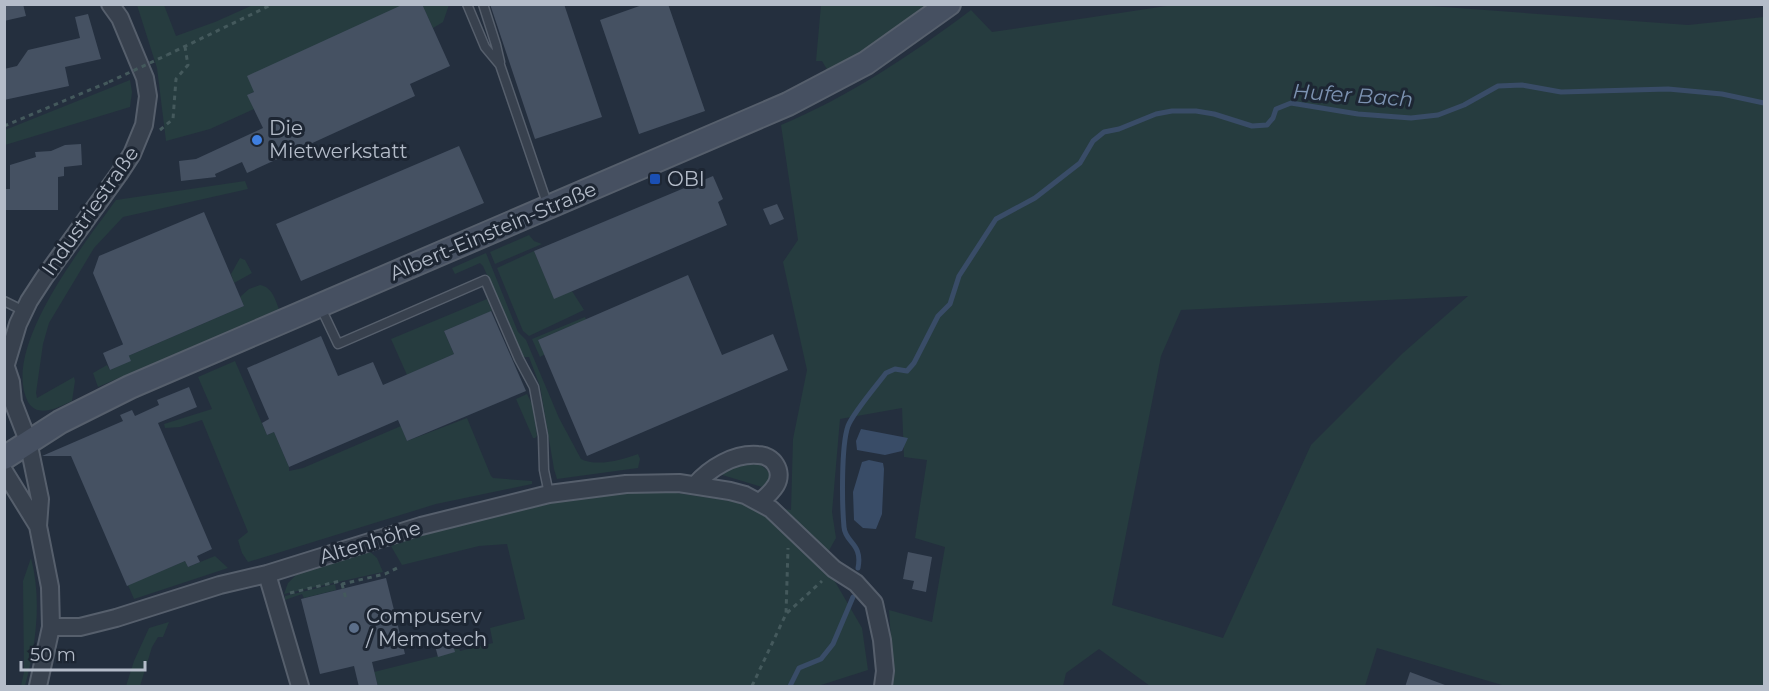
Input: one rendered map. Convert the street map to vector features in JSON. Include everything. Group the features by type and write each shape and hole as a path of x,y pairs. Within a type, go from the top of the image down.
{"street":[{"name":"Albert-Einstein-Straße","path":"28,441 60,422 130,387 814,92 884,52 949,4"},
{"name":"Industriestraße","path":"38,526 39,499 28,441 13,402 11,382 5,369 24,311 44,278 119,174 132,154 143,130 147,111 147,86 117,9"},
{"path":"4,458 28,441"},
{"path":"695,485 709,470 721,464 747,456 765,456 775,463 779,476 776,486 760,502"},
{"path":"4,471 38,526 50,587 51,627 38,687"},
{"name":"Altenhöhe","path":"51,627 80,627 116,618 421,526 549,494 626,484 664,482 730,491 760,502 771,509 834,570 856,583 874,603 882,640 885,671 883,687"},
{"path":"267,574 300,687"}],"lane":[{"path":"467,4 485,47 500,66"},
{"path":"483,4 500,66 548,208"},
{"path":"320,306 338,344 485,280 519,359 534,387 543,436 544,470 549,494"},
{"path":"4,301 24,311"}],"path":[{"path":"4,126 109,82 273,4"},
{"path":"143,130 155,134 173,119 176,79 188,65 185,47"},
{"path":"786,614 788,525"},
{"path":"274,597 340,581 342,584 385,574 397,568"},
{"path":"752,687 786,614 834,570"},
{"path":"342,584 346,599"}],"green space":[{"path":"920,4 921,6 928,5 876,42 828,71 822,61 816,61 821,5"},
{"path":"1180,4 1417,5 1688,25 1764,17 1764,686 1502,686 1377,648 1365,686 1150,686 1099,649 1066,673 1063,686 892,686 889,610 932,622 945,547 915,538 927,460 904,457 902,408 840,419 832,512 836,538 823,561 862,628 868,670 818,686 378,686 374,672 454,652 451,638 456,636 460,651 493,643 490,628 525,619 507,544 479,546 402,565 388,541 584,496 663,491 791,510 793,439 807,370 783,262 798,240 781,125 856,88 926,43 971,10 992,32","holes":["1468,296 1403,353 1311,445 1223,638 1112,605 1161,356 1181,310"]},
{"path":"137,5 164,5 176,36 253,5 404,5 248,95 254,109 210,129 166,141 157,68"},
{"path":"422,5 449,5 443,22 433,28"},
{"path":"130,80 132,92 130,107 5,145 5,130"},
{"path":"245,181 248,189 123,217 94,248 49,323 43,344 37,398 74,377 72,401 43,411 32,407 28,402 23,380 26,354 36,325 50,296 116,200"},
{"path":"529,235 534,241 542,244 495,264 490,252"},
{"path":"534,251 554,298 572,291 584,310 529,336 523,331 497,268"},
{"path":"486,253 518,332 526,340 559,418 581,459 602,463 638,454 640,459 638,468 557,479 540,386 529,357 523,357 483,266 480,263 455,274 452,268"},
{"path":"240,258 245,260 252,273 234,283 231,274"},
{"path":"260,285 270,291 279,309 98,387 93,373 107,365 110,370 130,361 128,356 244,306 240,297 249,289"},
{"path":"487,299 492,311 444,331 454,354 407,375 391,339"},
{"path":"585,317 587,322 573,325 538,340 545,354 540,357 532,339"},
{"path":"235,361 267,435 274,432 289,471 303,468 401,426 407,441 467,418 491,476 532,481 532,484 436,504 248,562 238,540 248,532 202,420 180,427 165,428 164,424 212,409 198,377"},
{"path":"527,394 532,404 537,436 535,438 516,399"},
{"path":"761,465 769,472 769,480 762,487 719,474 738,466"},
{"path":"368,550 377,558 383,572 284,594 288,583 298,573"},
{"path":"215,556 228,568 134,599 128,585 185,561 188,567"},
{"path":"31,558 37,606 35,639 25,686 21,686 24,672 23,581"},
{"path":"335,584 336,590 304,598 302,594 285,600 285,596"},
{"path":"169,622 163,637 158,637 152,647 140,686 126,686 149,628"}],"water":[{"path":"861,429 908,438 902,451 885,455 857,450 856,441"},
{"path":"869,460 883,463 884,469 882,514 876,529 863,528 854,520 853,492 862,462"}],"building":[{"path":"4,4 23,4 26,16 4,21"},
{"path":"404,4 422,4 450,66 410,84 415,96 247,173 242,162 215,174 216,177 181,181 179,161 196,159 263,128 247,95 254,92 247,76"},
{"path":"490,4 564,4 602,117 535,139"},
{"path":"645,4 668,4 705,111 639,134 600,20"},
{"path":"88,14 101,59 65,67 69,86 4,100 4,69 17,66 28,50 80,38 75,17"},
{"path":"81,144 82,165 64,167 64,176 58,177 58,210 4,210 4,189 10,189 10,165 36,157 35,152"},
{"path":"459,146 484,203 301,281 276,224"},
{"path":"713,176 723,199 718,202 727,225 554,299 534,251"},
{"path":"777,204 784,219 770,225 763,209"},
{"path":"204,212 244,306 128,356 93,273 99,256"},
{"path":"688,275 722,355 773,334 788,370 587,456 538,340"},
{"path":"491,311 526,391 407,441 398,420 289,467 274,432 267,435 262,423 269,419 247,368 321,336 338,376 373,362 383,385 454,354 444,331"},
{"path":"124,344 131,361 110,370 103,353"},
{"path":"189,387 197,407 158,423 212,549 197,556 200,562 188,567 185,561 127,586 71,456 42,456 123,421 120,415 132,410 135,416 159,405 157,400"},
{"path":"908,552 932,557 926,592 912,589 914,581 903,579"},
{"name":"Compuserv / Memotech","path":"386,578 405,654 372,662 378,687 359,687 354,666 320,674 301,599"},
{"path":"451,638 455,652 438,657 434,642"},
{"path":"1410,672 1445,685 1445,687 1405,687"}],"waterway":[{"name":"Hufer Bach","path":"858,568 858,553 847,537 843,517 844,447 851,420 886,373 895,369 907,371 914,363 938,316 950,304 959,276 996,219 1035,198 1080,163 1093,141 1104,132 1119,129 1156,114 1172,111 1196,111 1252,126 1267,125 1276,109 1291,103 1358,114 1411,118 1438,115 1464,105 1498,86 1522,85 1561,92 1668,89 1722,94 1764,103"},
{"name":"Hufer Bach","path":"790,686 799,668 821,659 833,644 853,597"}],"place":[{"name":"Die Mietwerkstatt","path":"257,140"},
{"name":"OBI","path":"655,179"},
{"name":"Compuserv / Memotech","path":"354,628"}]}
